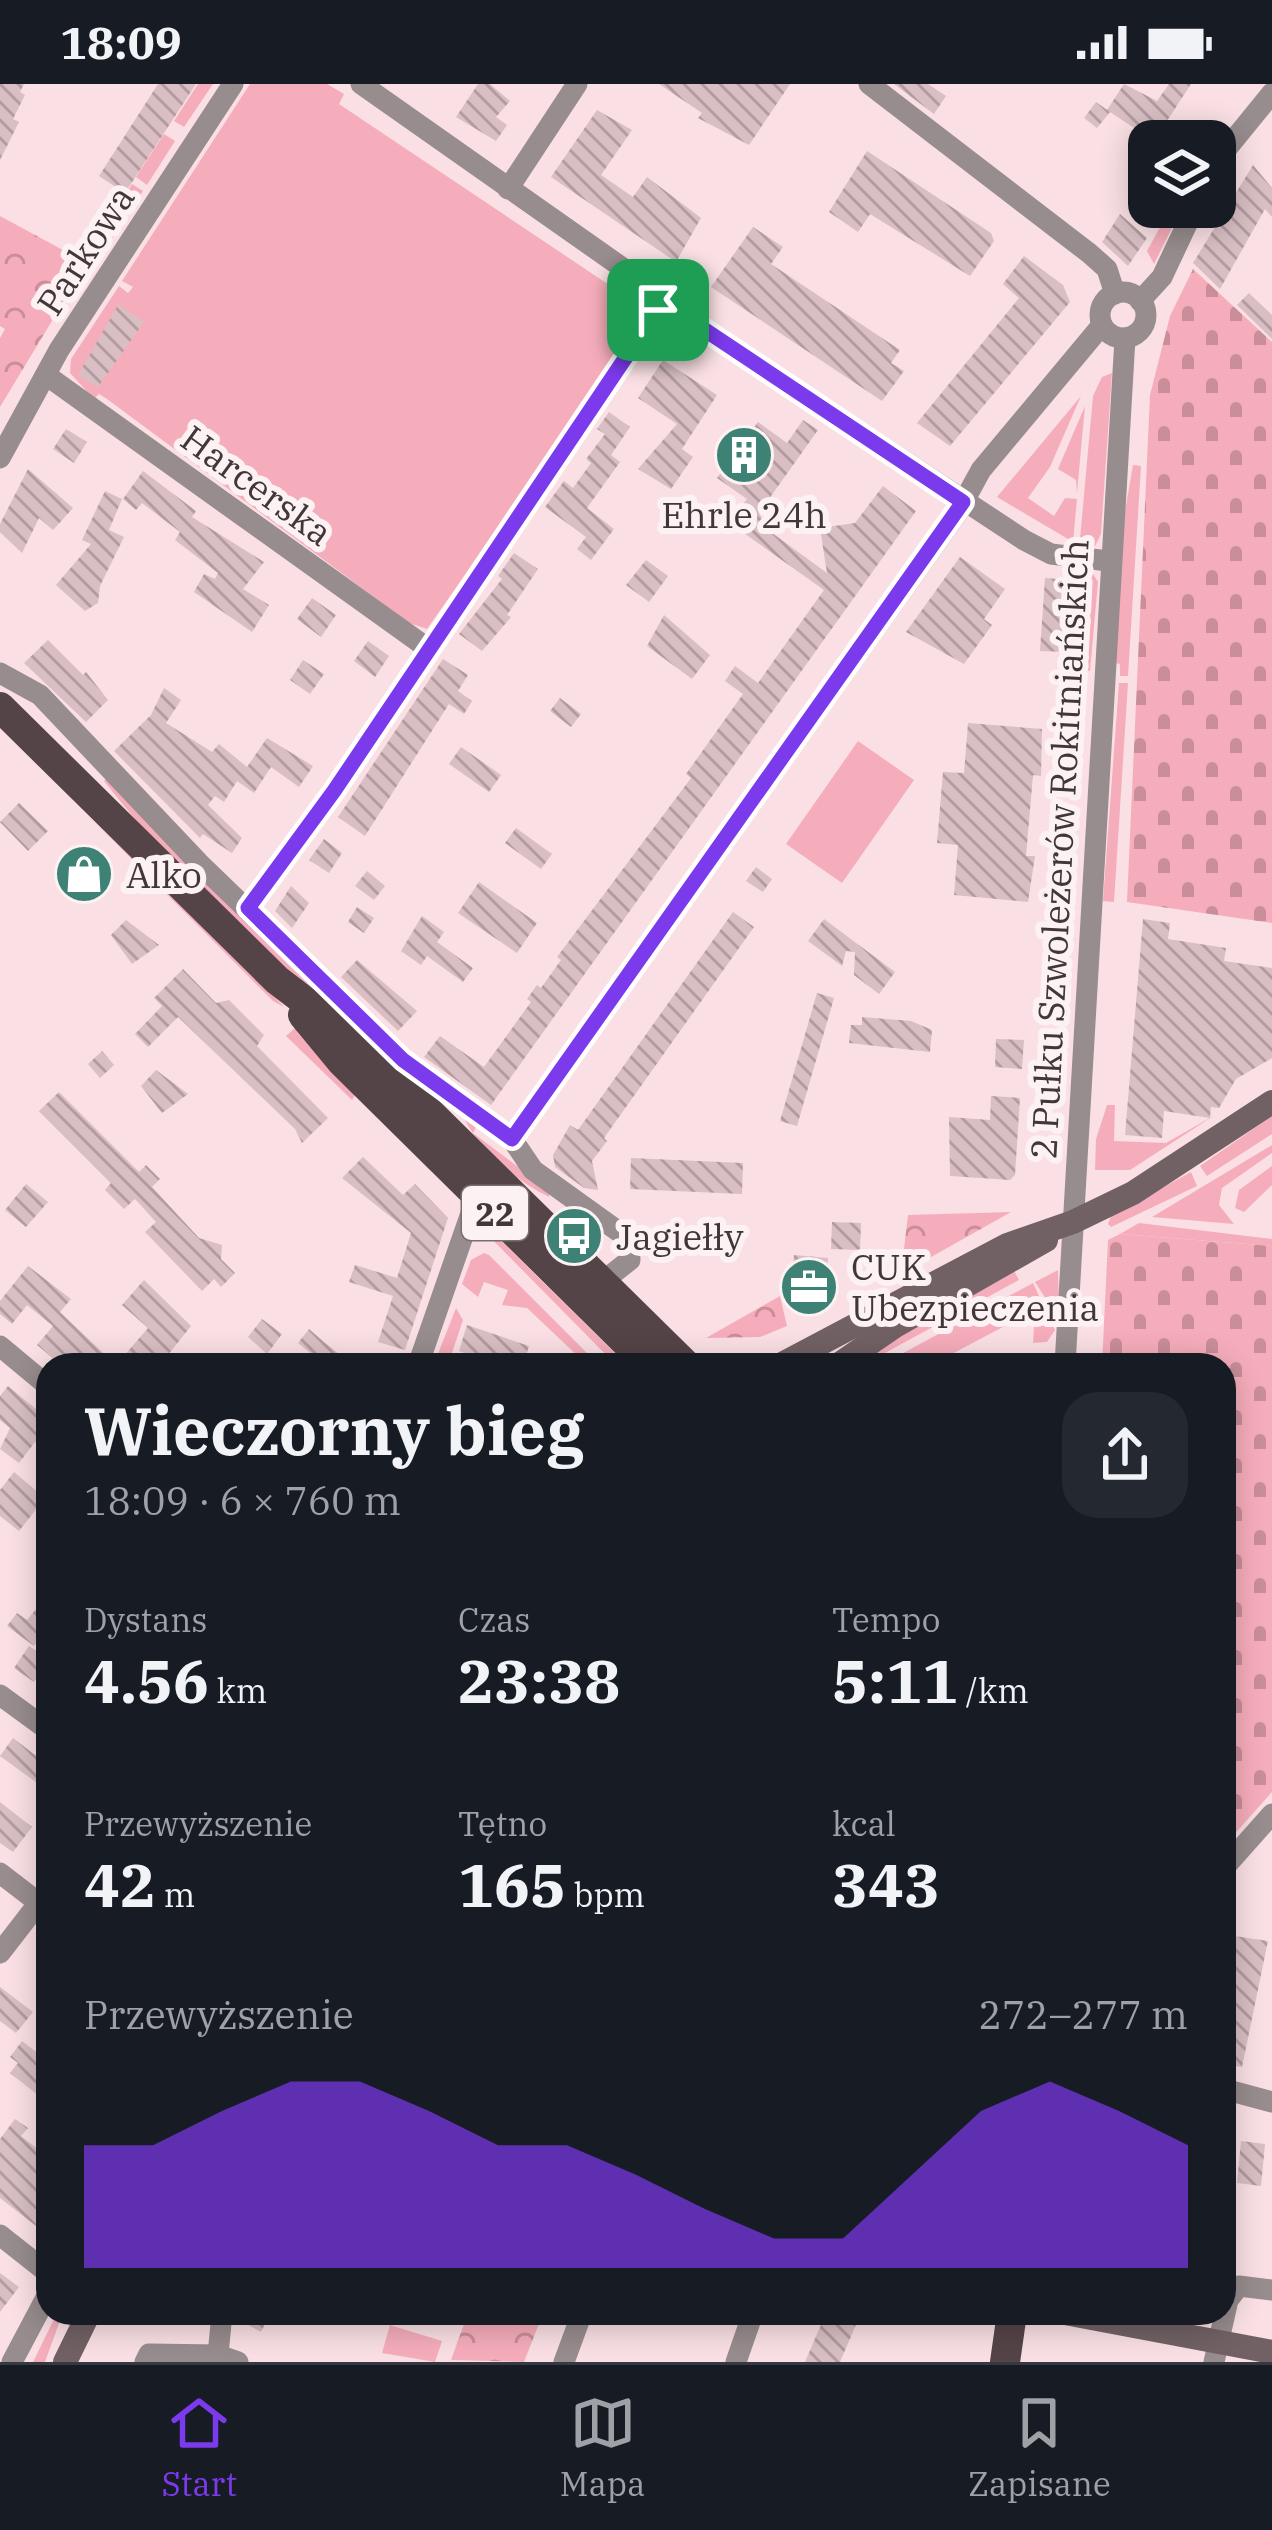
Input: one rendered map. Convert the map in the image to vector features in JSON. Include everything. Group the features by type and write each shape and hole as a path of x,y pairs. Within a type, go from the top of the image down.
{"main road":[{"name":"22","path":"0,706 277,980 341,1061 637,1353"},
{"name":"22","path":"277,980 358,1042 674,1353"},
{"path":"988,2362 993,2325"},
{"path":"1005,2362 1010,2325"}],"street":[{"name":"Parkowa","path":"0,458 46,375 233,84"},
{"path":"361,84 654,290 663,302 963,502 1051,554 1108,560"},
{"path":"508,189 577,84"},
{"path":"868,84 1090,253 1107,269 1115,294"},
{"path":"1236,137 1272,93"},
{"path":"1140,301 1162,277 1185,228"},
{"path":"512,1139 963,502 981,470 1102,325 1100,310 1115,294 1129,293 1140,301 1145,321 1125,338 1102,325"},
{"path":"248,908 430,650 663,302"},
{"name":"2 Pułku Szwoleżerów Rokitniańskich","path":"1066,1353 1108,560 1125,338"},
{"name":"Harcerska","path":"46,375 430,650"},
{"path":"0,673 40,695 403,1060 512,1139 533,1170 629,1239 630,1260 602,1282"},
{"path":"858,1353 1073,1222 1166,1174 1272,1102"},
{"path":"422,1353 477,1196"},
{"path":"803,1353 1007,1245 1073,1222"},
{"path":"0,1346 36,1375"},
{"path":"0,1695 36,1721"},
{"path":"1236,1854 1272,1814"},
{"path":"0,1873 36,1893"},
{"path":"0,1953 36,1907"},
{"path":"1236,2092 1272,2102"},
{"path":"0,2235 36,2264"},
{"path":"1236,2289 1272,2290"},
{"path":"12,2362 36,2317"},
{"path":"64,2362 83,2325"},
{"path":"145,2362 149,2354 228,2358 224,2325"},
{"path":"573,2359 580,2325"},
{"path":"736,2362 749,2325"},
{"path":"1113,2325 1216,2351 1272,2352"}],"green space":[{"path":"198,84 213,84 184,127 174,121"},
{"path":"250,84 327,84 344,94 339,104 633,301 635,316 623,340 627,344 427,629 409,623 107,399 99,394 94,399 70,373 71,359 119,286 128,293 133,287 122,281"},
{"path":"164,134 175,141 147,185 136,177"},
{"path":"132,184 143,191 105,248 88,240 120,191 125,195"},
{"path":"0,216 87,263 0,407 0,338 5,329 0,326"},
{"path":"1160,228 1172,228 1154,264 1147,251"},
{"path":"1193,269 1272,342 1272,923 1127,902 1150,395 1170,316"},
{"path":"1112,373 1101,534 1095,546 1079,550 1093,396 1102,377"},
{"path":"1081,396 1050,467 1028,498 1054,516 1065,498 1077,499 1073,542 997,497"},
{"path":"1085,406 1077,493 1076,480 1058,469"},
{"path":"1133,465 1141,466 1128,676 1120,676 1120,664 1115,663 1119,546"},
{"path":"1092,572 1098,582 1090,671 1084,670"},
{"path":"1119,683 1128,683 1114,902 1103,901"},
{"path":"858,741 914,780 842,883 786,844"},
{"path":"108,777 365,1036 260,948 194,883 132,816 104,781"},
{"path":"91,818 273,995 284,1007 273,1001"},
{"path":"295,1028 356,1094 352,1100 286,1036"},
{"path":"1107,1105 1115,1105 1114,1141 1166,1143 1215,1115 1130,1170 1095,1170 1096,1139"},
{"path":"1272,1116 1272,1134 1207,1176 1200,1166"},
{"path":"465,1120 476,1127 473,1133 550,1191 549,1197 501,1165 481,1144 472,1132"},
{"path":"1272,1145 1272,1153 1222,1188 1219,1205 1234,1224 1152,1217"},
{"path":"1272,1166 1272,1185 1244,1212 1235,1208 1239,1190"},
{"path":"1191,1172 1197,1186 1111,1227 1108,1224 1111,1216"},
{"path":"1011,1212 901,1274 908,1215"},
{"path":"1139,1223 1272,1239 1272,1246 1120,1234"},
{"path":"477,1224 485,1225 615,1353 604,1353"},
{"path":"1120,1234 1272,1246 1272,1792 1236,1832 1236,1353 1103,1353 1108,1240"},
{"path":"489,1255 587,1353 575,1353 527,1308 502,1305 508,1290 484,1282 478,1297 462,1284 471,1260"},
{"path":"1013,1269 1019,1280 885,1353 870,1353"},
{"path":"1058,1270 1059,1319 1035,1282"},
{"path":"1033,1283 1055,1330 1047,1342 1033,1343 1035,1310 954,1353 903,1353"},
{"path":"780,1296 787,1326 760,1337 706,1338"},
{"path":"456,1308 463,1320 452,1353 438,1353"},
{"path":"51,2325 58,2325 45,2362 33,2362"},
{"path":"390,2325 442,2341 435,2362 382,2353"},
{"path":"464,2325 538,2325 524,2362 451,2360"}],"building":[{"path":"0,84 24,84 20,92 25,95 13,119 19,122 0,160"},
{"path":"158,84 196,84 125,193 99,176"},
{"path":"478,84 490,84 510,101 496,117 507,125 496,141 456,117"},
{"path":"659,84 790,84 749,145 698,118 702,113"},
{"path":"894,84 928,84 946,96 934,114"},
{"path":"1124,84 1157,101 1169,84 1191,84 1168,120 1128,120 1128,124 1107,110"},
{"path":"1096,102 1110,112 1097,128 1084,118"},
{"path":"597,110 632,130 601,175 633,197 647,177 701,218 676,262 551,177"},
{"path":"867,151 991,233 994,241 970,276 870,214 858,232 829,212"},
{"path":"1253,165 1272,188 1272,217 1265,209 1220,289 1193,263 1214,228 1236,228 1236,193"},
{"path":"1120,214 1128,228 1136,228 1147,238 1128,266 1102,242"},
{"path":"753,227 783,247 771,264 900,350 891,363 904,371 882,401 711,287"},
{"path":"1024,256 1063,285 1070,302 950,446 917,423 1019,298 1003,284"},
{"path":"1249,293 1272,315 1272,339 1237,305"},
{"path":"118,305 144,322 98,387 78,375"},
{"path":"663,360 717,395 682,449 693,457 671,489 638,469 677,424 638,398"},
{"path":"609,412 630,427 611,455 620,462 587,508 614,529 591,560 577,549 586,537 545,507 564,481 573,488 591,463 586,459 605,434 597,429"},
{"path":"803,420 818,430 759,513 768,530 827,573 820,528 855,523 883,486 916,511 491,1105 424,1057 440,1036 484,1067 531,1002 527,999 537,985 541,988 561,960 557,957 691,778 686,774 743,694 725,681 735,666 758,683 824,590 741,531 750,518 739,510 747,499 717,478 758,422 787,443"},
{"path":"66,429 87,442 74,463 53,449"},
{"path":"28,469 73,508 53,530 39,518 22,553 0,532 0,524"},
{"path":"143,471 196,511 192,517 264,562 243,589 269,605 252,632 194,592 204,574 215,579 218,573 175,540 180,532 142,503 136,510 123,499"},
{"path":"105,491 122,499 109,530 124,537 100,586 98,603 85,611 56,585 91,544 82,540"},
{"path":"514,553 538,569 507,615 511,617 482,651 459,634 502,579 498,576"},
{"path":"960,557 1005,589 984,619 992,625 964,664 906,632"},
{"path":"646,560 668,576 649,602 626,585"},
{"path":"1045,578 1072,580 1068,652 1040,651"},
{"path":"312,598 336,615 321,637 297,619"},
{"path":"664,615 710,655 692,679 647,646"},
{"path":"48,640 83,675 86,672 108,700 86,722 24,663"},
{"path":"368,641 389,656 375,677 354,661"},
{"path":"443,659 468,675 458,691 472,701 464,714 449,704 365,836 338,817"},
{"path":"303,660 324,674 310,694 290,680"},
{"path":"164,688 181,700 166,723 212,752 219,744 247,767 267,738 313,766 299,787 271,767 254,793 237,781 224,802 215,796 208,805 242,838 232,853 203,834 200,838 114,751 151,715"},
{"path":"560,698 581,714 571,727 550,711"},
{"path":"968,723 1042,729 1041,776 1033,775 1026,856 1035,856 1028,902 954,895 958,845 937,843 943,772 964,773"},
{"path":"461,747 501,775 489,792 449,764"},
{"path":"19,803 48,831 28,851 0,822"},
{"path":"516,828 552,854 541,869 505,843"},
{"path":"324,839 342,853 329,873 309,860"},
{"path":"81,867 100,886 81,903 63,885"},
{"path":"756,867 772,879 763,892 746,881"},
{"path":"367,871 385,886 374,900 355,886"},
{"path":"479,882 537,923 517,953 458,913"},
{"path":"291,886 309,903 292,928 275,911"},
{"path":"357,907 374,918 364,933 348,922"},
{"path":"733,912 754,927 604,1138 607,1141 592,1161 598,1190 584,1188 555,1167 553,1155 570,1125 578,1130"},
{"path":"422,916 444,932 437,942 473,968 463,982 427,956 421,965 401,951"},
{"path":"824,919 895,972 879,994 854,975 855,952 846,951 842,966 808,941"},
{"path":"1143,919 1170,923 1168,939 1226,948 1224,961 1272,968 1272,1058 1236,1079 1219,1108 1211,1107 1210,1118 1164,1111 1162,1138 1125,1135"},
{"path":"126,920 159,945 132,964 111,935"},
{"path":"357,960 417,1011 398,1031 341,977"},
{"path":"183,969 216,1003 229,1000 264,1035 257,1046 328,1118 302,1143 295,1129 178,1017 148,1047 135,1034 162,1006 154,998"},
{"path":"817,993 834,998 797,1126 780,1121"},
{"path":"862,1017 911,1021 932,1030 930,1052 849,1043 851,1025 862,1025"},
{"path":"996,1039 1024,1040 1022,1069 995,1067"},
{"path":"102,1051 114,1065 100,1078 88,1064"},
{"path":"156,1070 188,1094 162,1113 141,1086"},
{"path":"59,1092 139,1172 146,1165 160,1179 152,1187 199,1238 222,1245 221,1259 235,1273 221,1287 214,1279 202,1291 145,1232 156,1222 135,1199 124,1209 105,1190 111,1183 39,1111"},
{"path":"991,1096 1020,1098 1015,1175 1010,1180 950,1176 949,1117 990,1120"},
{"path":"363,1157 403,1195 415,1184 448,1218 405,1350 378,1342 393,1296 349,1282 355,1265 397,1278 411,1233 342,1178"},
{"path":"631,1158 743,1163 742,1194 630,1189"},
{"path":"26,1184 48,1202 26,1227 5,1210"},
{"path":"832,1222 861,1223 860,1250 831,1249"},
{"path":"794,1255 828,1258 825,1294 791,1292"},
{"path":"28,1266 71,1299 60,1312 103,1353 47,1353 37,1345 53,1326 27,1305 12,1324 0,1314 0,1301"},
{"path":"144,1280 191,1326 170,1353 126,1353 148,1328 122,1305"},
{"path":"262,1319 282,1334 268,1353 248,1337"},
{"path":"467,1325 529,1346 527,1353 459,1351"},
{"path":"309,1329 338,1353 310,1353 298,1343"},
{"path":"8,1386 36,1409 36,1443 19,1463 0,1449 10,1428 0,1420 0,1396"},
{"path":"14,1472 36,1490 36,1509 19,1531 0,1516 0,1490"},
{"path":"36,1609 34,1646 7,1626 17,1613 27,1620"},
{"path":"29,1646 36,1651 34,1682 14,1668"},
{"path":"13,1738 36,1756 36,1782 0,1756"},
{"path":"0,1802 32,1827 13,1852 0,1843"},
{"path":"1236,1936 1268,1941 1242,2067 1236,2066"},
{"path":"0,1987 33,2012 16,2033 0,2021"},
{"path":"22,2041 36,2052 36,2094 10,2073 18,2063 10,2057"},
{"path":"15,2119 28,2128 21,2136 36,2148 36,2226 0,2198 0,2139"},
{"path":"1241,2141 1265,2144 1261,2186 1237,2183"},
{"path":"0,2273 19,2287 0,2312"},
{"path":"821,2325 856,2325 840,2362 805,2362"}],"place":[{"name":"Ehrle 24h","path":"744,455"},
{"name":"Alko","path":"84,874"},
{"name":"Jagiełły","path":"574,1236"},
{"name":"CUK Ubezpieczenia","path":"809,1287"}],"route":[{"path":"663,302 963,502 512,1139 403,1060 248,908 334,791 658,310 663,302"}]}
